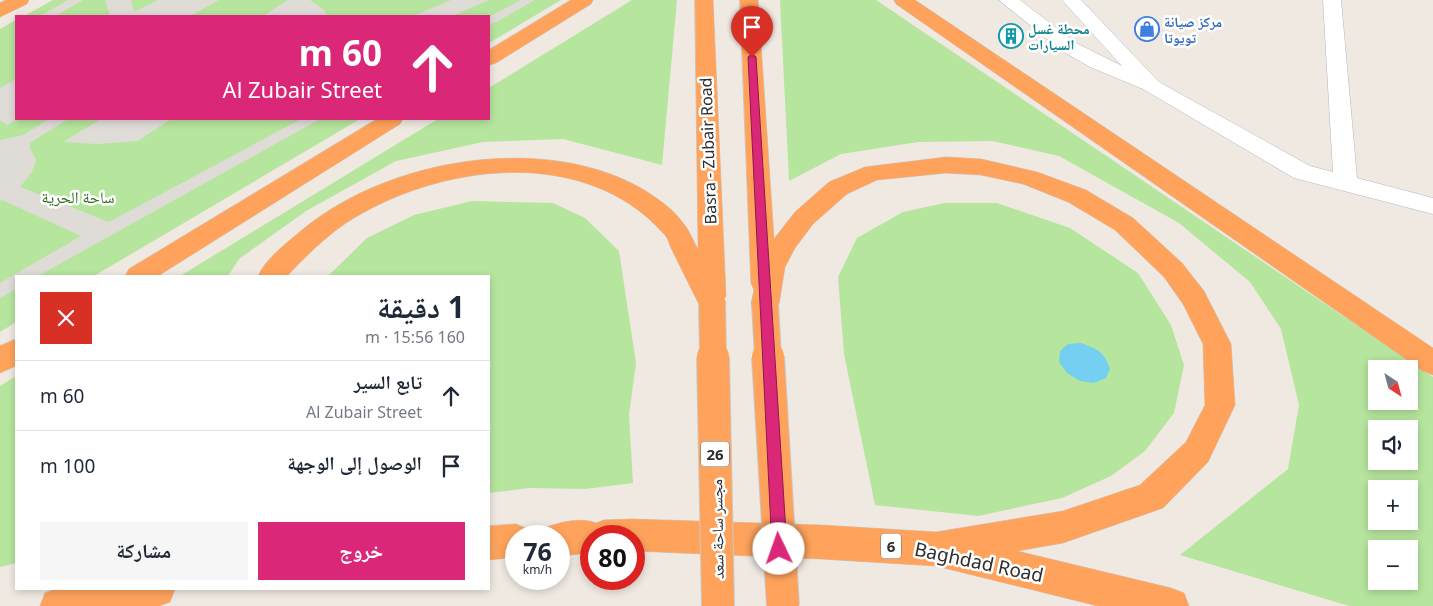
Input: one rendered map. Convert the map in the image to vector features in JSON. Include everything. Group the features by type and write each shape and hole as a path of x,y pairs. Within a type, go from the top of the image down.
{"highway":[{"path":"0,11 20,0"},
{"path":"490,58 584,0"},
{"name":"Basra - Zubair Road","path":"704,0 712,303"},
{"path":"749,0 783,606"},
{"path":"903,0 1433,362"},
{"path":"140,275 390,120"},
{"path":"272,275 289,257 330,222 373,197 425,178 468,168 517,164 558,167 606,180 645,201 673,227 712,303"},
{"path":"765,304 772,267 785,243 804,218 838,188 873,172 946,165 981,167 1029,178 1077,196 1124,224 1173,270 1194,298 1217,344 1220,405 1197,452 1151,497 1063,527 936,549"},
{"name":"مجسر ساحة سعد","path":"712,303 718,606"},
{"path":"0,361 15,352"},
{"name":"Baghdad Road","path":"645,535 821,542 936,549 1171,606"},
{"path":"490,543 505,542"},
{"path":"58,606 151,590"}],"lane":[{"path":"1008,0 1069,47 1097,63 1152,86 1302,172 1433,206"},
{"path":"1071,0 1152,86"},
{"path":"1332,0 1346,184"}],"green space":[{"path":"53,0 561,0 490,42 490,15 26,15"},
{"path":"632,0 677,0 662,165 563,139 483,142 396,161 306,211 239,259 229,275 182,275 436,120 490,120 490,87"},
{"path":"780,0 876,0 1408,360 1368,360 1368,410 1418,410 1418,367 1433,377 1433,606 1349,606 1180,555 1288,469 1299,405 1281,329 1250,282 1179,223 1059,156 992,141 918,142 841,154 789,181"},
{"name":"ساحة الحرية","path":"15,21 15,120 358,120 96,275 15,275 15,323 0,332 0,29"},
{"path":"472,201 553,203 585,218 619,251 636,363 629,415 633,483 585,489 529,488 490,493 490,275 329,275 367,238 414,215"},
{"path":"945,203 997,203 1070,228 1138,273 1171,325 1184,365 1174,413 1145,451 1111,476 1062,498 978,516 875,505 844,354 838,277 857,238 903,212"},
{"path":"15,377 15,563 0,567 0,386"}],"shaded area":[{"path":"68,0 83,0 57,15 42,15"},
{"path":"105,0 131,0 134,12 158,0 219,0 192,15 110,15"},
{"path":"288,0 310,0 325,11 327,15 265,15"},
{"path":"451,0 489,0 454,15 415,15"},
{"path":"521,0 535,0 490,25 490,16"},
{"path":"15,80 16,120 7,125 0,120 0,88"},
{"path":"47,120 66,120 30,143 30,148 36,160 32,172 20,187 109,222 299,120 318,120 40,275 15,275 15,290 0,298 0,283 81,236 2,200 0,201 0,140 23,135"},
{"path":"99,120 170,120 138,141 97,144 63,142"}],"water":[{"path":"1081,343 1096,349 1103,355 1110,369 1106,378 1094,383 1080,381 1067,373 1059,362 1060,351 1068,344"}],"place":[{"name":"مركز صيانة تويوتا","path":"1147,29"},
{"name":"محطة غسل السيارات","path":"1011,36"}],"route":[{"path":"752,57 779,549"}]}
